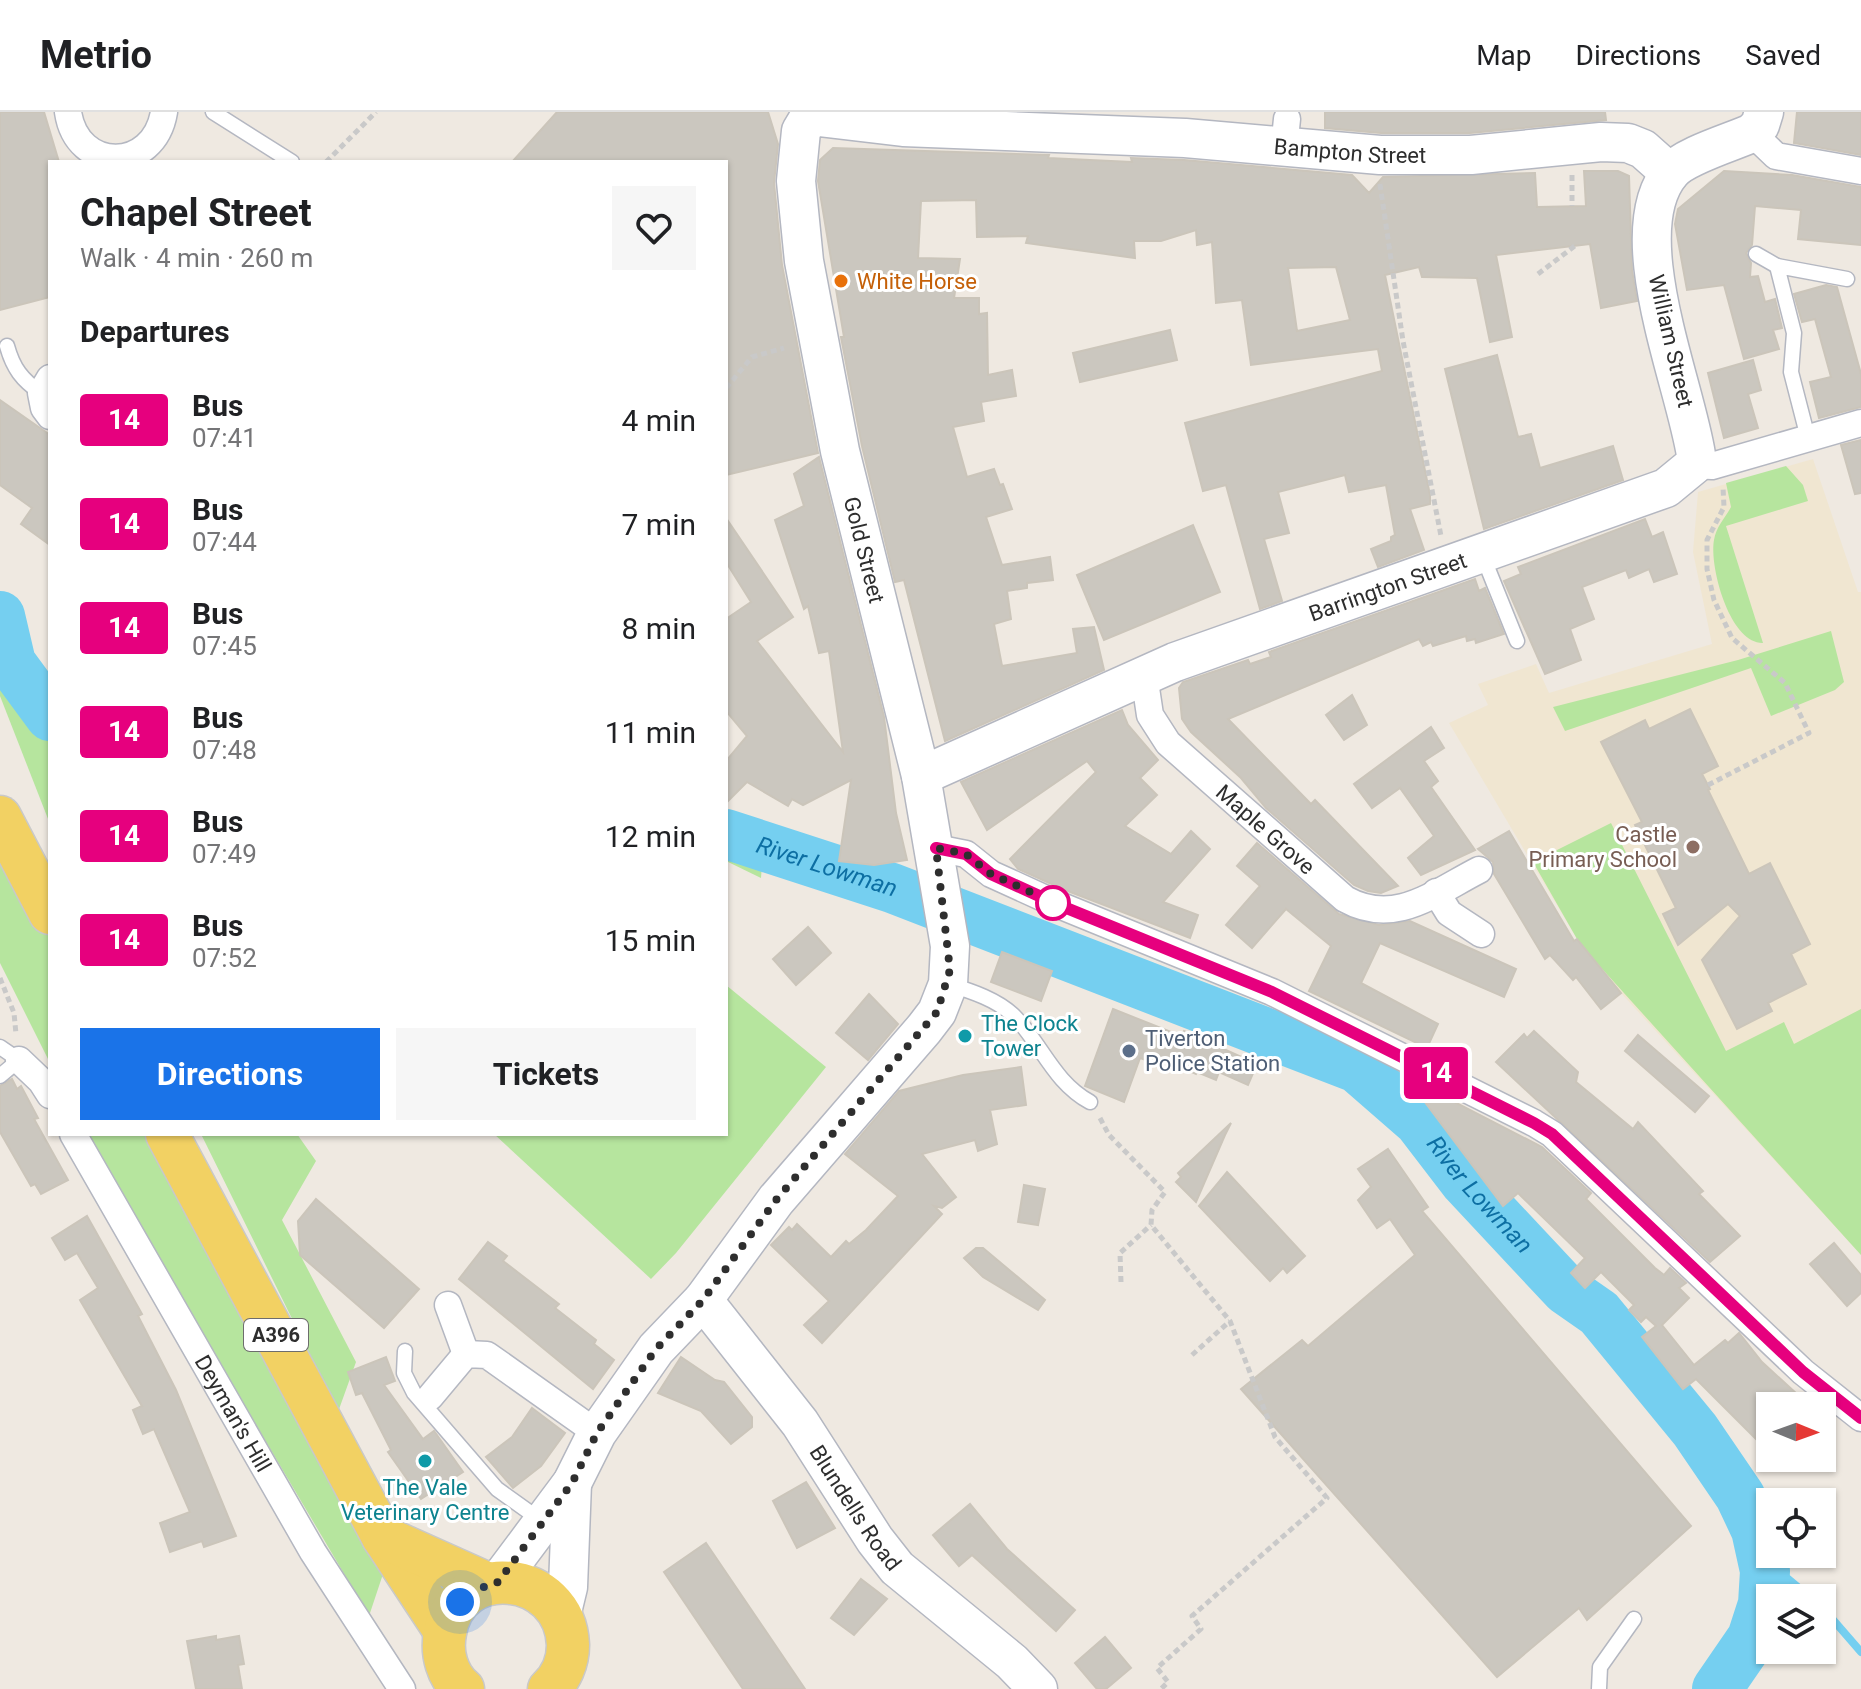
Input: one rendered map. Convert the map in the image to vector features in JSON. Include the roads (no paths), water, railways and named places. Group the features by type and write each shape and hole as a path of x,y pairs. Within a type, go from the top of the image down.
{"main road":[{"path":"0,817 48,909"},
{"name":"A396","path":"168,1136 383,1537 445,1631 443,1650 448,1668 463,1689"},
{"path":"383,1537 493,1583 513,1582 541,1593 591,1689"},
{"path":"445,1631 460,1602 493,1583"},
{"path":"549,1689 563,1669 564,1634"}],"street":[{"path":"68,112 72,129 92,156 135,158 157,136 164,112"},
{"name":"Bampton Street","path":"809,114 981,131 1286,133 1380,155 1471,155 1601,142 1628,143 1643,149 1670,173"},
{"name":"Gold Street","path":"809,114 801,131 796,181 804,261 840,451 921,776 950,946 948,984"},
{"path":"1670,173 1681,163 1758,123 1776,156 1861,171"},
{"name":"William Street","path":"1670,173 1650,213 1653,262 1662,317 1693,436 1707,465"},
{"name":"Barrington Street","path":"921,776 1144,675 1666,488 1707,465 1854,425"},
{"name":"Maple Grove","path":"1144,675 1150,715 1168,743 1345,899 1374,912 1389,912 1479,870"},
{"path":"938,866 966,854 991,874 1272,992 1534,1123 1552,1134 1803,1372 1861,1418"},
{"path":"1436,892 1449,913 1481,934"},
{"path":"493,1583 544,1523 572,1483 597,1433 656,1349 703,1300 776,1200 924,1029 937,1012 948,984"},
{"path":"6,1061 41,1081 48,1092"},
{"name":"Deyman's Hill","path":"74,1136 304,1539 402,1689"},
{"name":"Blundells Road","path":"703,1300 800,1423 897,1568 1012,1662 1038,1689"},
{"path":"448,1305 466,1354"},
{"path":"466,1354 487,1355 501,1363 597,1433"},
{"path":"430,1397 466,1354"},
{"path":"564,1634 572,1483"}],"lane":[{"path":"213,112 289,160"},
{"path":"1756,254 1777,266 1847,279"},
{"path":"1777,266 1794,333 1791,372 1808,438"},
{"path":"7,346 13,367 27,384 47,396"},
{"path":"1465,559 1517,641"},
{"path":"948,984 977,993 1015,1016 1072,1092 1090,1102"},
{"path":"405,1351 404,1373 414,1393 490,1482 544,1523"},
{"path":"1599,1689 1600,1667 1634,1619"}],"waterway":[{"name":"River Lowman","path":"0,616 11,663 48,713"},
{"name":"River Lowman","path":"728,835 892,888 1357,1068 1419,1122 1465,1182 1566,1290 1599,1313 1695,1430 1740,1496 1756,1530 1765,1571 1763,1604 1752,1638 1717,1689"},
{"path":"1765,1571 1781,1573 1794,1584"},
{"path":"1836,1623 1861,1652"}],"place":[{"name":"White Horse","path":"841,281"},
{"name":"Castle Primary School","path":"1693,847"},
{"name":"The Clock Tower","path":"965,1036"},
{"name":"Tiverton Police Station","path":"1129,1051"},
{"name":"The Vale Veterinary Centre","path":"425,1461"}]}
